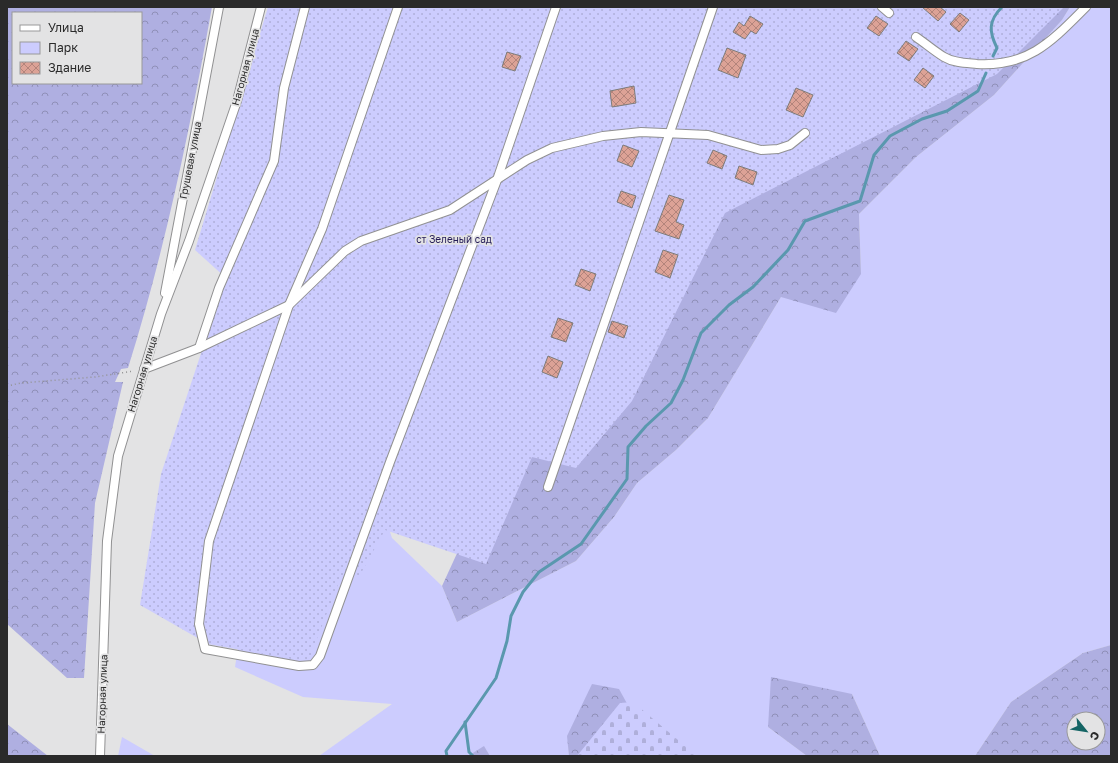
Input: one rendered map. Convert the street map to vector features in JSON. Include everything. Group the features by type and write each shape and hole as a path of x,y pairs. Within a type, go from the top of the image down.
{"street":[{"name":"Грушевая улица","path":"161,314 219,7"},
{"name":"Нагорная улица","path":"100,756 107,540 118,456 161,314 190,241 237,101 261,7"},
{"path":"199,348 219,288 253,206 274,161 284,88 305,7"},
{"path":"398,7 322,229 289,305 209,541 199,624 205,649 299,666 313,665 320,656 497,180 556,7"},
{"path":"548,487 713,7"},
{"path":"916,37 945,57 960,62 995,65 1030,55 1052,41 1086,7"},
{"path":"144,369 199,348 289,305 345,251 361,241 450,210 527,160 552,148 603,136 641,132 708,135 762,150 778,149 790,145 805,133"}],"path":[{"path":"7,386 21,383 95,377 144,369"}],"green space":[{"path":"7,7 212,7 186,144 154,279 128,368 121,369 115,382 123,382 95,503 84,678 67,678 7,624"},
{"name":"ст Зеленый сад","path":"268,7 1064,7 997,74 725,213 632,401 576,468 532,457 486,564 385,530 360,575 341,577 308,662 208,644 140,605 161,474 226,278 195,250"},
{"path":"1022,7 1070,7 1062,20 994,95 916,157 859,214 861,274 836,313 781,297 708,418 676,450 637,483 614,517 576,561 457,622 442,586 476,512 717,185"},
{"path":"1070,7 1111,7 1111,645 1083,653 1011,702 975,756 880,756 852,694 768,727 807,756 656,756 568,736 569,756 490,756 484,747 468,756 319,756 392,704 303,697 235,667 244,610 373,480 392,538 442,586 457,622 576,561 614,517 637,483 676,450 708,418 781,297 861,274 859,214 916,157 994,95 1062,20"},
{"path":"1111,645 1111,756 975,756 1011,702 1083,653"},
{"path":"771,677 852,694 880,756 807,756 768,727"},
{"path":"592,684 619,689 656,756 569,756 567,736"},
{"path":"633,702 697,756 577,756 620,703"},
{"path":"7,724 48,756 7,756"},
{"path":"122,737 155,756 118,756"},
{"path":"484,746 490,756 468,756"}],"building":[{"path":"922,7 940,7 946,12 938,21"},
{"path":"960,13 969,20 959,32 950,24"},
{"path":"750,16 763,24 756,34 751,31 745,39 733,32 739,22 744,26"},
{"path":"876,16 888,24 879,36 867,28"},
{"path":"906,41 918,49 909,61 897,53"},
{"path":"727,48 746,55 738,78 718,70"},
{"path":"507,52 521,56 515,71 502,67"},
{"path":"923,68 934,76 925,88 914,80"},
{"path":"634,86 636,103 612,107 610,91"},
{"path":"796,88 813,95 803,117 786,110"},
{"path":"623,145 639,151 632,167 617,161"},
{"path":"713,150 727,156 722,169 707,163"},
{"path":"739,166 757,172 753,185 735,178"},
{"path":"621,191 636,196 632,208 617,202"},
{"path":"669,195 684,200 676,222 684,225 679,239 655,231"},
{"path":"663,250 678,255 670,278 655,272"},
{"path":"581,269 596,274 590,291 575,285"},
{"path":"558,318 573,323 566,342 551,337"},
{"path":"612,321 628,326 624,338 608,332"},
{"path":"548,356 563,362 557,378 542,372"}],"waterway":[{"path":"993,56 997,48 992,37 991,27 994,17 1002,7"},
{"path":"447,756 446,751 496,678 507,641 511,616 523,592 539,572 581,544 627,479 628,447 646,426 671,403 683,380 701,333 729,305 753,287 788,250 805,221 860,201 874,155 890,136 922,119 947,111 978,91 986,73"},
{"path":"465,722 469,752 473,756"}]}
